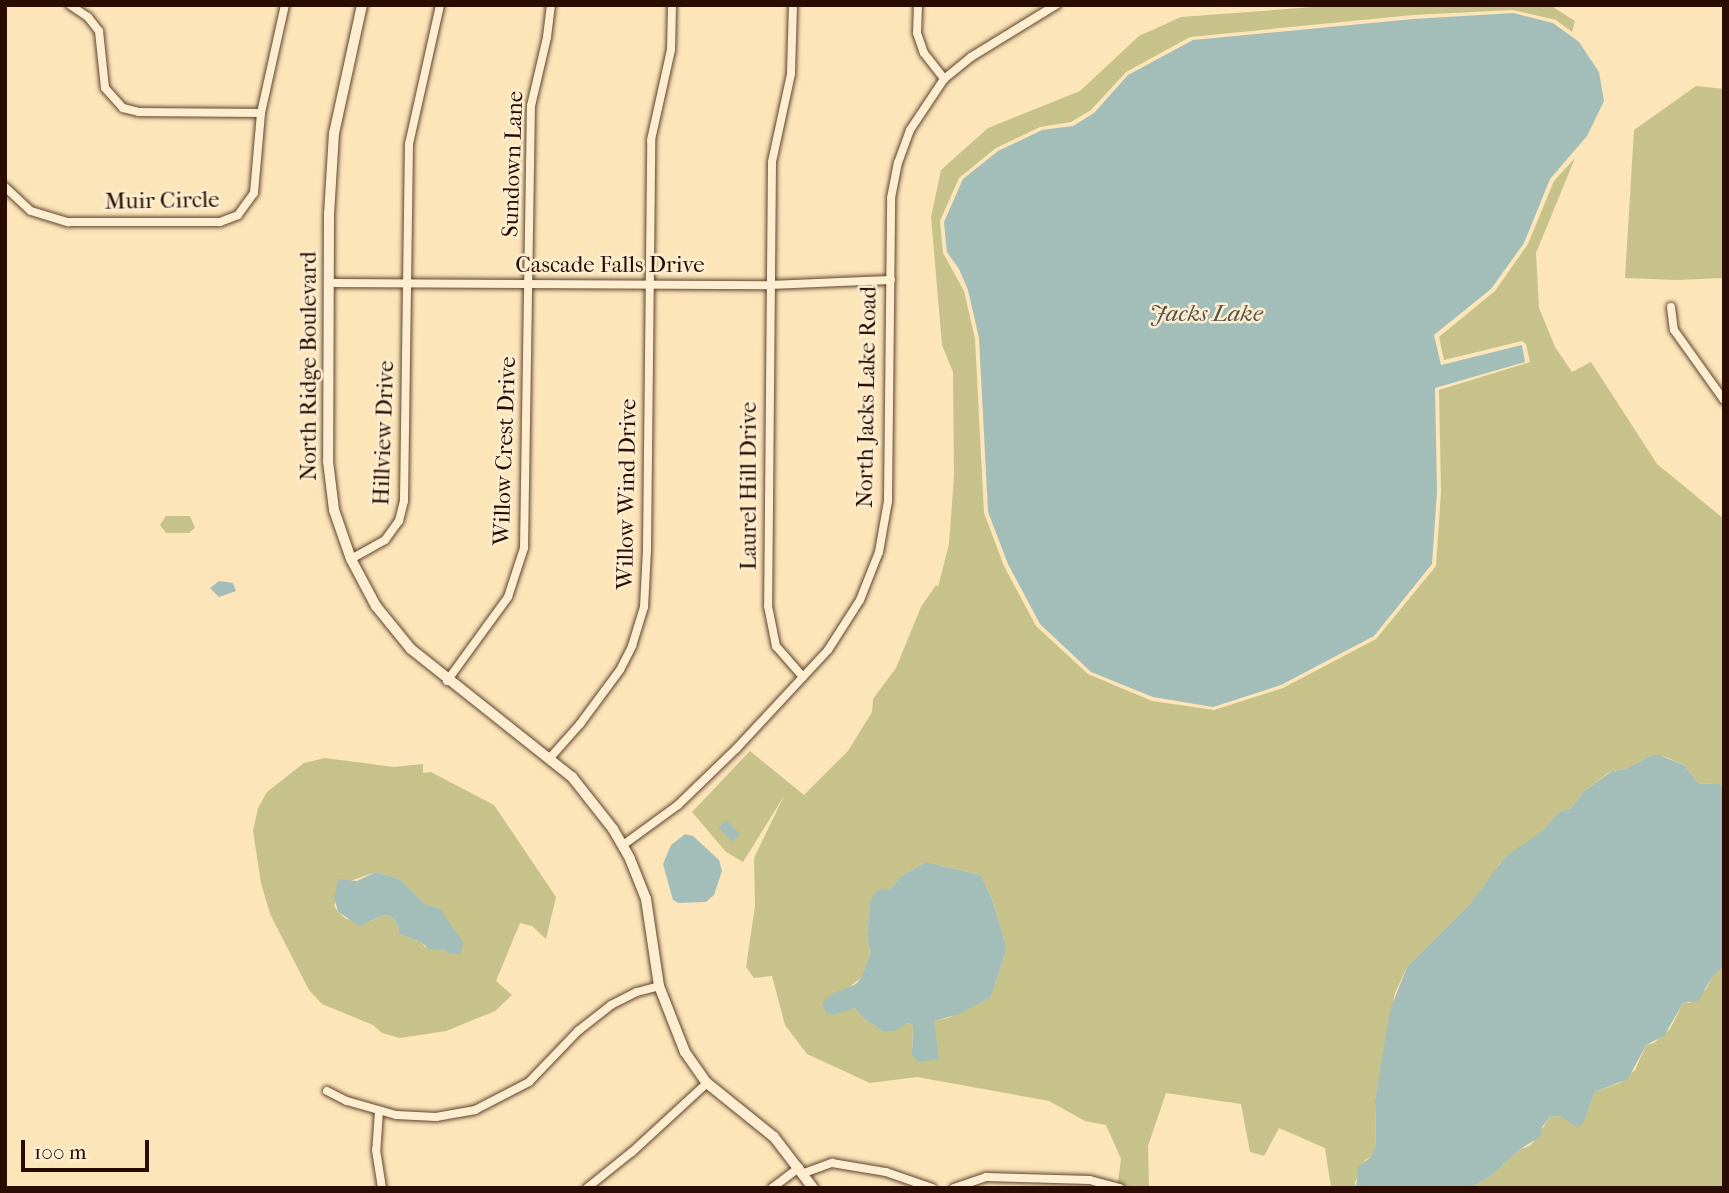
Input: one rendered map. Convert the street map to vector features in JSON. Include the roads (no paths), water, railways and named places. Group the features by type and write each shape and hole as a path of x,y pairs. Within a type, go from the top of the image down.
{"street":[{"path":"70,5 88,17 99,31 105,88 122,108 139,113 261,113"},
{"name":"Muir Circle","path":"5,187 21,205 53,220 230,220 245,209 254,193 261,113 285,5"},
{"name":"North Ridge Boulevard","path":"362,5 332,145 328,283 328,461 334,510 351,559 364,586 392,628 447,681 549,759 585,791 623,845 646,899 659,986"},
{"name":"Hillview Drive","path":"351,559 386,540 403,512 411,129 440,5"},
{"name":"Sundown Lane","path":"528,284 531,106 547,37 551,5"},
{"name":"Willow Wind Drive","path":"549,759 614,679 632,646 643,607 647,562 651,140 670,58 672,5"},
{"name":"Laurel Hill Drive","path":"793,5 792,74 772,162 769,621 776,646 803,677"},
{"path":"918,5 917,33 924,53 944,79"},
{"name":"North Jacks Lake Road","path":"623,845 678,806 803,677 828,650 860,600 882,540 890,476 891,198 898,163 910,130 944,79 971,57 1056,5"},
{"name":"Cascade Falls Drive","path":"328,283 770,285 891,281"},
{"name":"Willow Crest Drive","path":"447,681 508,597 524,548 528,284"},
{"path":"1671,306 1674,330 1724,400"},
{"path":"327,1091 379,1111 436,1117 475,1110 528,1082 578,1031 611,1005 637,992 659,986 685,1052 707,1083 774,1137 814,1188"},
{"path":"587,1188 632,1152 707,1083"},
{"path":"379,1111 376,1158 382,1188"},
{"path":"772,1188 801,1170 832,1163 886,1172 932,1188"},
{"path":"954,1188 986,1177 1090,1180 1120,1188"}],"water":[{"name":"Jacks Lake","path":"1513,13 1553,23 1579,42 1599,72 1604,101 1587,136 1550,179 1524,243 1491,289 1434,335 1441,365 1522,345 1525,362 1435,388 1437,492 1432,564 1374,636 1281,685 1213,707 1153,697 1091,672 1040,624 1008,564 988,512 979,338 968,290 959,269 947,252 944,222 963,179 998,151 1042,130 1073,126 1094,113 1128,75 1193,40 1413,19"},
{"path":"219,581 233,583 236,591 219,597 210,588"},
{"path":"1652,755 1684,765 1699,784 1719,783 1724,789 1724,966 1712,977 1698,1001 1683,1003 1664,1036 1646,1045 1628,1079 1595,1092 1583,1124 1577,1127 1560,1116 1550,1117 1542,1127 1541,1136 1519,1150 1491,1176 1469,1188 1356,1188 1358,1167 1371,1157 1376,1145 1375,1100 1390,1010 1407,967 1470,904 1505,857 1542,831 1559,812 1571,808 1584,791 1612,771 1625,769"},
{"path":"726,820 740,834 732,842 718,828"},
{"path":"685,834 693,836 719,860 722,871 714,895 706,902 678,903 673,900 663,864 671,845"},
{"path":"926,862 981,875 992,899 1005,942 1005,954 991,997 959,1014 934,1021 939,1059 918,1062 912,1055 913,1025 908,1023 894,1031 882,1031 863,1018 855,1008 833,1015 826,1013 822,1003 830,995 856,984 861,978 870,954 867,935 870,902 875,893 880,889 890,890 901,876"},
{"path":"376,872 400,879 425,904 439,908 463,942 461,954 449,953 443,949 430,950 421,942 399,934 398,925 390,916 383,915 360,926 338,912 334,896 339,879 357,881"}]}
